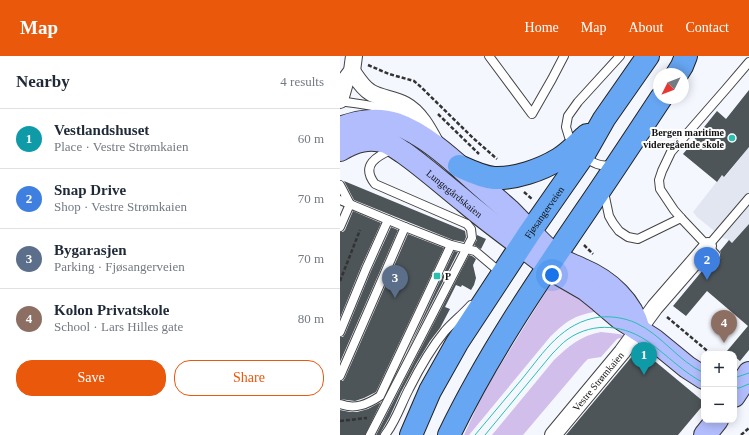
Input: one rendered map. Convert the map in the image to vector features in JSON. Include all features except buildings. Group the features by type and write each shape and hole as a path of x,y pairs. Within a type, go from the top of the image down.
{"highway":[{"path":"459,166 480,175 494,178 503,169 519,175 538,169 579,151 604,119 648,56"},
{"path":"449,435 468,396 505,333 657,104"},
{"name":"Fjøsangerveien","path":"411,435 427,398 457,343 502,274 546,211 579,151"}],"main road":[{"name":"Lungegårdskaien","path":"344,132 364,121 387,122 405,128 439,148 508,210 526,239"},
{"name":"Lungegårdskaien","path":"344,132 362,140 379,140 396,147 473,209 526,239 552,261"},
{"path":"473,209 491,231 500,245 503,255 502,274"},
{"path":"552,261 566,262 591,273 611,287 623,298 631,309 639,330"},
{"path":"552,261 559,274 585,289 620,318 654,340 687,367 701,376"},
{"path":"705,435 715,423"}],"street":[{"path":"340,100 346,79 357,63"},
{"name":"Lungegårdskaien","path":"357,63 359,81 366,90 406,105 420,118 439,148"},
{"name":"Vestre Strømkaien","path":"553,435 622,352 655,307 712,250"},
{"path":"623,298 636,304 655,307"}],"lane":[{"path":"489,56 532,114 564,56"},
{"path":"620,56 578,102 568,116 566,127 569,137 579,151 594,164 603,166 611,165 620,160"},
{"path":"712,250 681,218 667,200 660,189 659,180 671,152 749,62"},
{"path":"340,100 389,109 401,113 426,127"},
{"path":"370,435 472,238 471,229 467,224 375,184 370,177 371,163 381,154 396,147"},
{"path":"340,185 350,204"},
{"path":"602,186 609,216 619,231 628,237 638,239 681,218"},
{"name":"Vestre Strømkaien","path":"712,250 749,198"},
{"path":"340,200 451,245 475,250 502,274 445,331 436,342 409,388 391,427 385,435"},
{"path":"340,227 350,204"},
{"path":"340,332 388,220"},
{"path":"340,376 404,227"},
{"path":"340,404 344,406 358,406 370,402 380,396 451,245"}],"path":[{"path":"357,63 414,81 422,87 546,211"},
{"path":"433,110 481,156"},
{"path":"340,280 360,230"},
{"path":"655,307 707,351"},
{"path":"340,420 374,417"},
{"path":"741,435 749,428"}],"shaded area":[{"path":"749,147 749,224 732,243 723,238 693,212 722,175 725,177"},
{"path":"552,282 601,311 579,316 567,322 556,331 469,435 464,435 481,398 493,377"},
{"path":"601,332 627,336 624,340 620,338 617,339 601,357 588,359 523,435 492,435 554,360 575,342 587,336"}],"tram line":[{"path":"475,435 546,349 564,332 587,320 600,317 609,317 632,321 654,334 686,362 701,371"},
{"path":"485,435 552,354 568,339 578,333 588,330 610,328 631,332 650,343 701,381"},
{"path":"737,377 749,373"},
{"path":"737,388 749,384"}],"place":[{"name":"Bergen maritime videregående skole","path":"732,138"},
{"name":"P","path":"437,276"},
{"name":"Snap Drive","path":"707,280"},
{"name":"Bygarasjen","path":"395,298"},
{"name":"Kolon Privatskole","path":"724,343"},
{"name":"Vestlandshuset","path":"644,375"}]}
